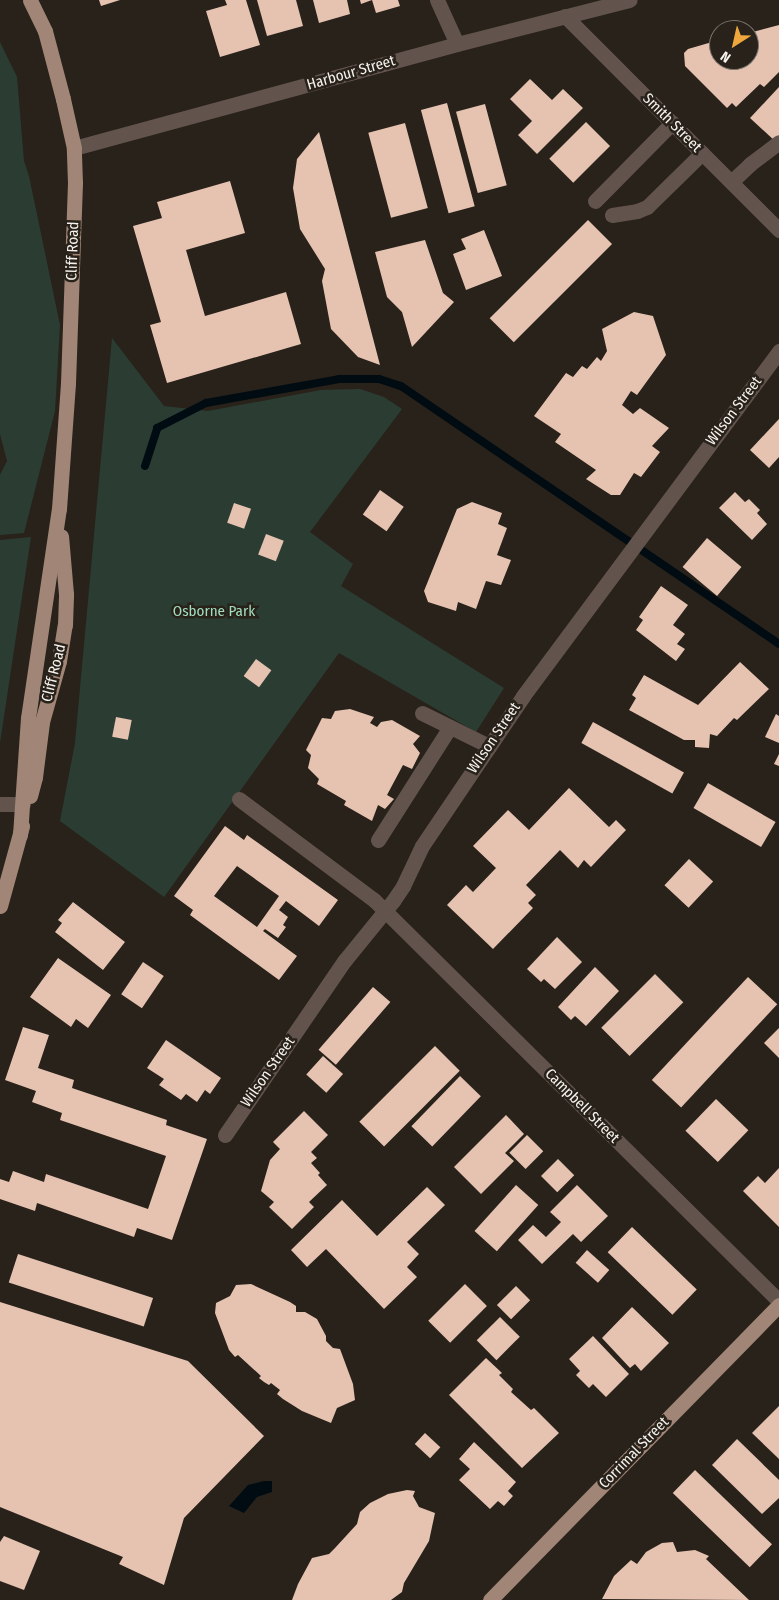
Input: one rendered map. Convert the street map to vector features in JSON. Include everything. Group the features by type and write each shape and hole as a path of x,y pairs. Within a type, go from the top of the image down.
{"main road":[{"name":"Cliff Road","path":"20,835 30,703 40,654 59,509 68,383 75,183 74,148 45,31 30,0"},
{"name":"Cliff Road","path":"0,906 35,777 42,722 59,662 65,625 66,594 59,509"},
{"name":"Corrimal Street","path":"490,1600 779,1305"}],"street":[{"path":"437,0 458,44"},
{"name":"Harbour Street","path":"74,148 458,44 629,0"},
{"name":"Smith Street","path":"565,16 779,229"},
{"path":"595,201 672,123"},
{"path":"731,182 750,164 779,142"},
{"path":"612,215 648,207 702,153"},
{"name":"Wilson Street","path":"225,1134 345,960 403,886 422,846 523,696 779,351"},
{"path":"422,713 489,746"},
{"path":"378,840 450,727"},
{"name":"Campbell Street","path":"239,800 374,900 779,1301"},
{"path":"0,804 23,804"}],"green space":[{"path":"0,42 17,77 24,161 29,176 60,325 55,411 24,533 0,535 0,475 7,461 0,434"},
{"name":"Osborne Park","path":"112,338 164,406 208,411 321,390 360,389 384,397 402,409 310,532 353,564 341,586 504,688 476,732 339,653 164,897 60,821 75,743"},
{"path":"31,537 0,743 0,540"}],"shaded area":[{"path":"272,1481 272,1492 257,1497 244,1513 229,1506 248,1485"}],"building":[{"path":"99,0 120,0 101,6"},
{"path":"225,0 246,0 260,45 220,57 206,11 227,5"},
{"path":"257,0 296,0 303,26 267,36"},
{"path":"313,0 347,0 350,14 319,23"},
{"path":"360,0 372,0 361,4"},
{"path":"372,0 398,0 400,6 376,13"},
{"path":"779,25 779,72 764,87 760,84 736,107 732,103 727,108 685,66 684,53 688,49 709,43 709,70 759,70 759,30"},
{"path":"530,79 552,100 563,89 583,108 537,154 518,135 532,121 510,99"},
{"path":"779,87 779,139 776,142 750,118"},
{"path":"447,103 475,206 449,213 421,110"},
{"path":"485,104 507,185 478,193 456,112"},
{"path":"586,122 610,146 573,183 549,159"},
{"path":"405,123 428,208 391,218 368,133"},
{"path":"319,132 380,365 358,357 331,329 322,281 325,269 300,229 293,188 297,159"},
{"path":"230,181 245,233 186,250 205,316 286,292 301,344 167,383 150,325 161,322 133,226 162,218 157,202"},
{"path":"588,220 612,244 514,342 490,318"},
{"path":"484,230 502,276 466,290 453,254 466,249 461,239"},
{"path":"425,240 443,293 454,302 412,347 402,312 387,297 375,252"},
{"path":"634,312 653,316 666,355 637,395 631,391 622,405 633,414 640,408 669,428 652,446 660,452 641,477 634,473 620,495 611,495 586,479 596,470 555,442 561,434 534,416 566,373 573,377 582,366 587,369 597,357 601,361 607,351 602,329"},
{"path":"779,419 779,457 769,468 750,450"},
{"path":"380,490 404,507 387,531 363,515"},
{"path":"735,492 745,502 749,499 760,510 757,513 767,524 752,540 719,508"},
{"path":"472,502 502,513 498,524 507,528 497,555 511,560 501,585 486,581 476,609 458,602 456,611 428,602 424,591 457,509"},
{"path":"234,503 251,509 244,529 227,523"},
{"path":"266,534 284,541 276,561 258,555"},
{"path":"707,538 741,567 717,596 683,567"},
{"path":"661,586 688,605 673,625 685,634 677,644 685,649 676,661 636,630 643,620 639,617"},
{"path":"256,659 271,670 259,687 244,676"},
{"path":"740,662 769,689 737,720 734,718 717,736 710,734 709,748 695,747 695,740 684,740 629,710 636,698 632,695 644,675 698,705"},
{"path":"350,709 374,717 370,723 377,727 381,722 392,720 420,736 413,744 420,753 412,769 403,765 387,795 394,799 385,809 378,805 372,821 344,805 346,801 317,784 319,779 308,768 311,755 306,750 322,718 331,719 335,711"},
{"path":"776,714 779,716 779,743 765,737"},
{"path":"116,717 132,720 128,740 112,737"},
{"path":"593,722 684,772 672,793 581,743"},
{"path":"779,754 779,766 774,764"},
{"path":"708,783 776,822 761,847 694,808"},
{"path":"569,788 609,827 616,820 626,830 591,867 584,860 578,868 560,850 526,885 536,895 528,903 533,908 493,949 447,905 466,885 473,892 496,868 473,846 508,810 529,830"},
{"path":"225,826 244,840 247,835 338,900 319,926 286,901 279,910 288,917 283,925 286,927 278,938 265,929 263,931 297,956 279,980 190,915 193,910 174,896","holes":["237,866 279,896 257,927 214,896"]},
{"path":"689,859 713,882 689,908 664,885"},
{"path":"73,902 125,942 103,970 55,932 62,923 58,920"},
{"path":"557,937 582,962 555,989 544,979 541,982 527,969"},
{"path":"58,958 111,995 88,1028 76,1019 71,1027 30,997"},
{"path":"143,962 164,976 142,1008 121,994"},
{"path":"595,967 619,991 586,1026 575,1016 571,1020 558,1007"},
{"path":"655,974 683,1002 630,1056 601,1028"},
{"path":"748,977 777,1004 681,1107 652,1080"},
{"path":"373,987 390,1002 336,1065 319,1050"},
{"path":"23,1027 49,1035 38,1068 74,1080 72,1088 167,1120 166,1125 207,1139 172,1240 137,1228 134,1237 37,1203 35,1211 0,1199 0,1179 9,1182 13,1171 44,1182 46,1174 148,1209 166,1156 60,1120 62,1113 32,1102 36,1091 5,1080"},
{"path":"779,1028 779,1058 764,1043"},
{"path":"166,1040 221,1078 210,1094 205,1090 197,1102 186,1094 181,1100 159,1085 164,1079 147,1068"},
{"path":"435,1046 460,1071 384,1146 359,1122"},
{"path":"323,1056 343,1074 326,1093 306,1075"},
{"path":"460,1076 481,1096 432,1146 411,1126"},
{"path":"716,1099 748,1130 718,1162 685,1131"},
{"path":"304,1111 328,1135 311,1152 317,1158 311,1163 327,1185 309,1202 314,1207 292,1229 269,1207 274,1202 261,1191 270,1160 280,1149 273,1142"},
{"path":"506,1115 524,1134 505,1153 514,1161 481,1194 454,1167"},
{"path":"527,1135 543,1151 526,1169 509,1153"},
{"path":"558,1159 574,1175 557,1192 541,1176"},
{"path":"779,1168 779,1227 743,1191 758,1176 765,1183"},
{"path":"516,1185 538,1205 497,1251 475,1231"},
{"path":"577,1185 608,1216 581,1242 573,1234 542,1264 518,1240 533,1225 546,1237 561,1222 550,1212"},
{"path":"427,1187 445,1205 407,1242 419,1254 407,1267 417,1277 384,1309 326,1249 307,1267 291,1250 342,1200 377,1236"},
{"path":"632,1227 697,1290 672,1315 608,1252"},
{"path":"587,1250 609,1270 598,1283 576,1263"},
{"path":"18,1254 153,1298 144,1326 9,1283"},
{"path":"251,1284 290,1302 296,1306 296,1312 305,1312 317,1319 326,1336 326,1341 333,1348 340,1349 353,1384 355,1400 337,1408 331,1423 302,1411 283,1399 277,1394 280,1390 271,1383 269,1385 264,1382 259,1378 261,1376 238,1355 235,1357 229,1350 215,1313 216,1303 230,1296 236,1285"},
{"path":"465,1284 487,1306 450,1343 428,1321"},
{"path":"516,1286 530,1300 511,1319 497,1305"},
{"path":"0,1302 188,1361 264,1436 184,1518 164,1585 119,1564 123,1557 0,1507"},
{"path":"632,1307 669,1343 641,1371 635,1364 630,1368 602,1338"},
{"path":"500,1317 520,1337 496,1360 477,1340"},
{"path":"593,1336 629,1374 606,1397 593,1384 589,1388 576,1375 580,1371 569,1359"},
{"path":"486,1358 502,1373 499,1375 513,1389 511,1392 531,1410 534,1408 559,1433 522,1468 449,1395"},
{"path":"779,1406 779,1459 752,1433"},
{"path":"425,1433 440,1447 430,1458 415,1444"},
{"path":"737,1439 779,1480 779,1498 762,1514 712,1465"},
{"path":"474,1442 516,1482 508,1491 513,1496 504,1506 498,1501 490,1509 459,1480 470,1469 459,1459"},
{"path":"695,1470 772,1544 750,1567 673,1493"},
{"path":"407,1490 415,1491 413,1496 419,1507 435,1513 429,1541 404,1583 402,1592 391,1600 292,1600 312,1558 329,1554 357,1524 360,1512 370,1503 388,1494"},
{"path":"4,1536 40,1551 24,1590 0,1581 0,1542"},
{"path":"673,1542 677,1552 695,1550 709,1556 706,1559 749,1600 602,1599 614,1576 631,1560 637,1564 646,1552 662,1543"}],"waterway":[{"path":"145,466 157,428 206,403 339,379 379,379 401,386 779,644"}]}
